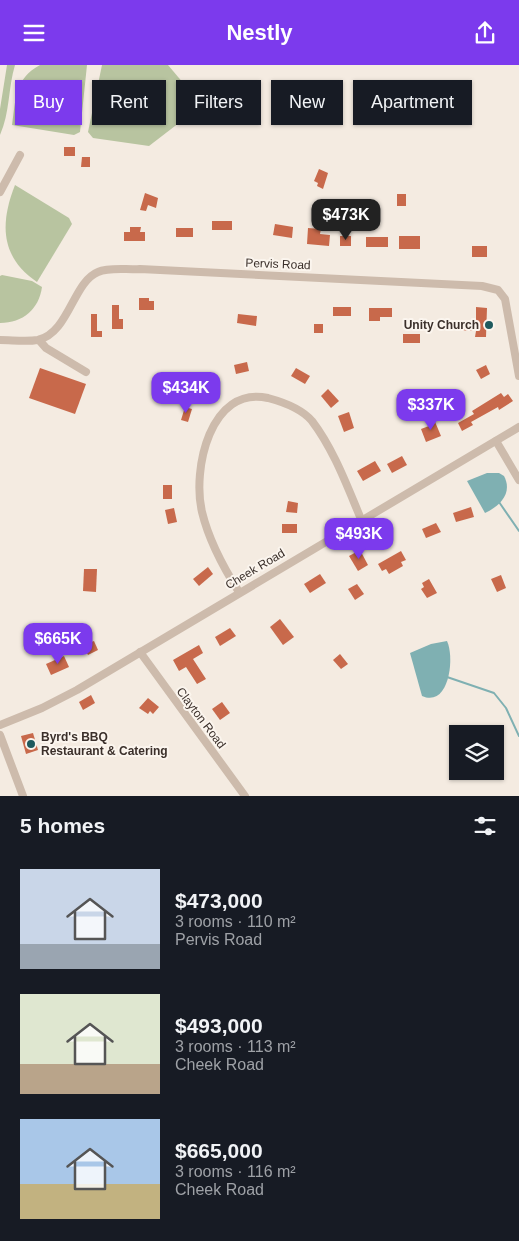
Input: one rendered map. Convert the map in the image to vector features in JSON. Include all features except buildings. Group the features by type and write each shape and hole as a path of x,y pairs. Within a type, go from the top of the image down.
{"street":[{"path":"0,192 20,155"},
{"name":"Pervis Road","path":"39,340 64,318 92,275 103,271 140,269 482,286 498,291 505,299 519,376"},
{"path":"0,340 39,340 46,348 86,372"},
{"path":"239,592 222,565 211,539 202,512 200,496 202,461 213,426 217,418 234,401 252,396 279,401 299,410 311,420 325,440 362,519"},
{"name":"Cheek Road","path":"0,725 60,699 519,427"},
{"path":"496,441 519,480"},
{"name":"Clayton Road","path":"140,652 245,796"},
{"path":"0,735 23,796"}],"green space":[{"path":"7,65 15,65 6,118 0,135 0,109"},
{"path":"40,65 87,65 82,113 82,80 23,80 31,71"},
{"path":"102,65 168,65 181,80 176,80 176,125 149,146 93,138 88,132 92,113 92,125 166,125 166,80 99,80"},
{"path":"15,106 15,125 81,125 80,132 74,135 12,125"},
{"path":"15,185 69,218 72,224 37,282 16,262 6,238 7,213"},
{"path":"0,276 32,281 42,287 37,302 28,313 16,320 0,323"}],"water":[{"path":"487,473 499,473 504,476 507,488 500,503 485,513 467,481"},
{"path":"447,641 450,669 444,688 438,695 431,698 422,696 410,653 431,644"}],"waterway":[{"path":"499,502 519,531"},
{"path":"447,677 494,693 506,708 519,736"}],"place":[{"name":"Unity Church","path":"489,325"},
{"name":"Byrd's BBQ Restaurant & Catering","path":"31,744"}]}
